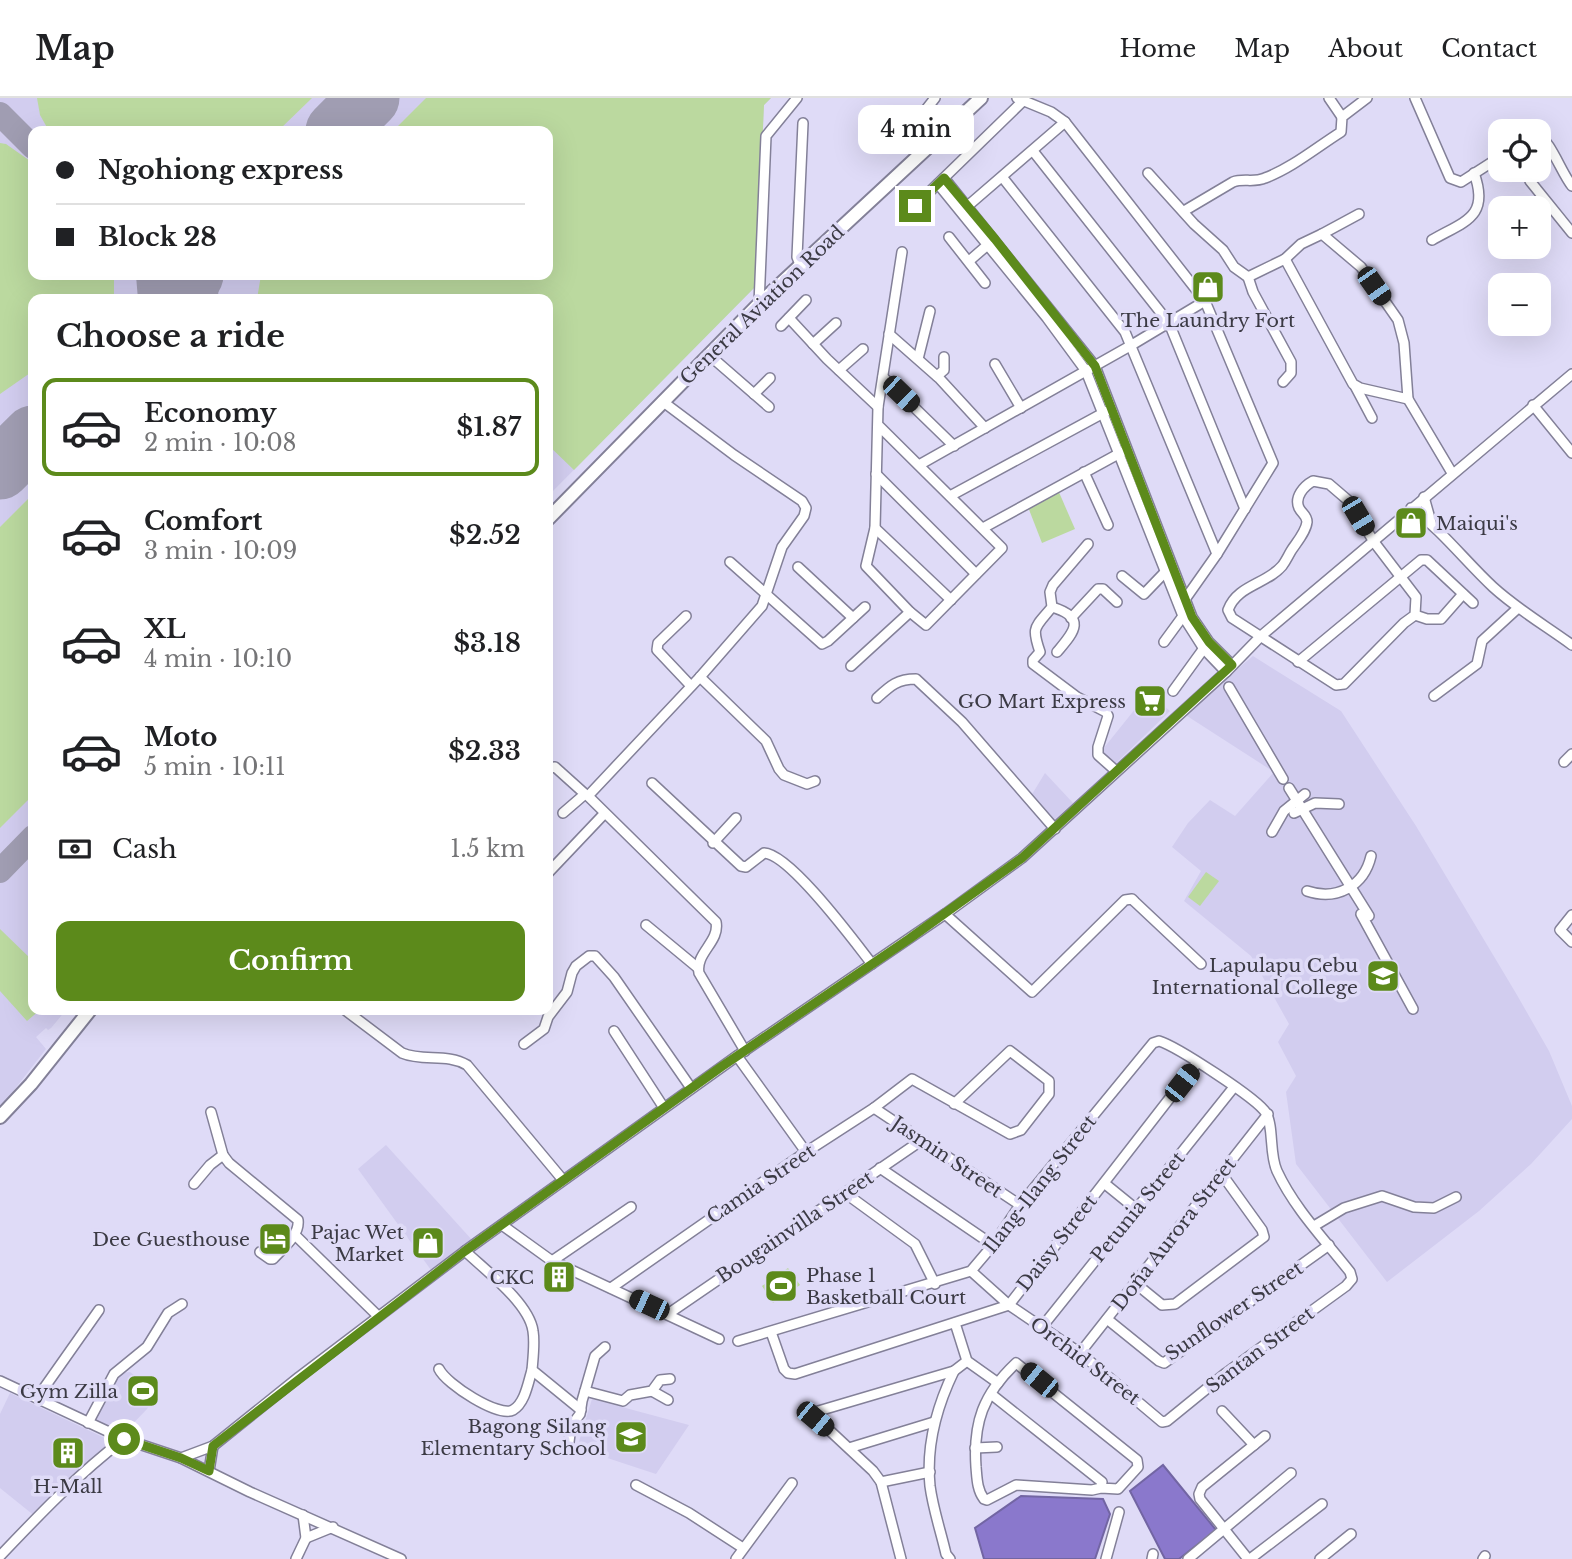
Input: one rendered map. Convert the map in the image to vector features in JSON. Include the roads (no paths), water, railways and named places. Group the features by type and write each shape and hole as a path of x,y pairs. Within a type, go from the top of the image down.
{"main road":[{"name":"General Aviation Road","path":"553,514 759,304 981,98"},
{"path":"0,1117 31,1084 86,1015"}],"street":[{"path":"759,304 766,136 797,98"},
{"path":"916,121 935,98"},
{"path":"1184,211 1233,182 1257,181 1276,173 1341,132 1342,117 1329,98"},
{"path":"1342,117 1367,98"},
{"path":"1415,98 1450,178 1461,182 1488,164"},
{"path":"915,206 1020,100 1051,112 1065,122 1205,301 1272,463 1217,554 1182,600"},
{"path":"964,209 1065,122"},
{"path":"801,267 797,257 803,123"},
{"path":"1551,149 1558,166 1572,186"},
{"path":"1033,151 1169,323 1245,509"},
{"path":"1148,173 1194,224 1223,250 1234,267 1248,277 1291,362 1291,373 1283,382"},
{"path":"1432,240 1466,221 1478,208 1480,190 1474,173"},
{"path":"1003,178 1125,332 1217,554"},
{"path":"941,181 1091,368 1186,613 1207,645 1229,668"},
{"path":"1531,182 1572,233"},
{"path":"1248,277 1285,259 1301,244 1359,214"},
{"path":"1322,234 1362,267 1398,320 1404,343 1408,399 1452,473"},
{"path":"949,237 985,283"},
{"path":"969,261 992,242"},
{"path":"878,425 1002,548 926,625 866,566 875,528 878,407 902,252"},
{"path":"1285,259 1372,418"},
{"path":"781,326 806,300"},
{"path":"919,465 1205,301"},
{"path":"918,359 930,311"},
{"path":"789,318 878,407"},
{"path":"813,344 836,323"},
{"path":"889,334 937,376 985,428"},
{"path":"839,370 863,349"},
{"path":"708,354 769,407"},
{"path":"937,376 944,370 944,357"},
{"path":"995,363 1021,408"},
{"path":"181,1458 213,1446 465,1251 691,1088 1022,858 1261,636 1572,373"},
{"path":"883,377 954,446"},
{"path":"754,394 770,378"},
{"path":"1355,386 1408,399"},
{"path":"563,813 586,795 700,677 762,606 785,541 804,516 806,508 802,501 662,401"},
{"path":"1533,405 1572,453"},
{"path":"950,496 1107,411"},
{"path":"983,528 1122,452"},
{"path":"1084,472 1108,525"},
{"path":"876,474 976,574"},
{"path":"1320,481 1340,491 1374,542 1416,594 1415,615 1344,684 1336,685 1232,618 1228,610 1245,589 1282,567 1307,526 1306,515 1299,508 1301,492 1307,484 1320,481"},
{"path":"1424,497 1431,522"},
{"path":"1411,508 1431,522 1473,568 1518,608 1572,645"},
{"path":"875,528 951,600"},
{"path":"1088,544 1053,585 1050,592 1052,607 1036,626 1033,634 1040,652 1033,664 1077,697 1106,712 1108,716 1098,755 1116,771"},
{"path":"1298,662 1421,560 1427,560 1473,603"},
{"path":"730,562 822,644 865,607"},
{"path":"799,567 853,618"},
{"path":"1122,576 1144,594 1169,569"},
{"path":"1071,618 1098,589 1103,589 1117,602"},
{"path":"1415,615 1427,620 1441,619 1463,594"},
{"path":"1052,607 1071,618 1074,625 1074,634 1057,652"},
{"path":"1434,696 1477,664 1482,641 1518,608"},
{"path":"851,666 910,612"},
{"path":"1164,642 1186,613"},
{"path":"686,616 658,643 657,650 691,686"},
{"path":"1173,691 1207,645"},
{"path":"700,677 766,741 774,761 784,775 807,783 815,781"},
{"path":"877,698 894,682 916,679 962,722 1055,829"},
{"path":"1228,687 1283,779"},
{"path":"1564,762 1572,754"},
{"path":"553,767 586,795 716,922 716,934 698,962 698,968"},
{"path":"652,783 741,866 746,867 764,853 778,857 806,884 872,964"},
{"path":"1289,788 1297,807 1367,914 1361,913 1413,1009"},
{"path":"1297,807 1306,794"},
{"path":"1272,832 1283,811 1323,802 1339,804"},
{"path":"553,868 604,814"},
{"path":"713,842 736,818"},
{"path":"1307,891 1329,895 1351,887 1362,878 1371,856"},
{"path":"945,914 1032,992 1125,900 1132,899 1201,964"},
{"path":"1572,915 1560,930 1572,942"},
{"path":"646,925 698,968 741,1053 806,1152"},
{"path":"553,1010 567,992 576,966 589,956 595,956 614,977 691,1088"},
{"path":"352,1015 411,1057 444,1057 467,1065 563,1180"},
{"path":"524,1044 541,1034 550,1015"},
{"path":"614,1031 664,1108"},
{"name":"Ilang-Ilang Street","path":"738,1341 971,1271 993,1245 1020,1205 1153,1043 1159,1041 1197,1063"},
{"path":"1010,1051 1049,1081 1049,1094 1015,1134 1010,1134 954,1104 1010,1051"},
{"path":"1197,1063 1262,1107 1268,1115 1276,1170 1298,1206 1329,1245"},
{"name":"Daisy Street","path":"771,1332 784,1369 794,1374 1009,1305 1197,1063"},
{"name":"Camia Street","path":"611,1288 874,1108 912,1079 954,1104"},
{"name":"Petunia Street","path":"1042,1327 1234,1087"},
{"name":"Jasmin Street","path":"874,1108 1020,1205"},
{"path":"211,1112 223,1155 229,1163 298,1220 295,1235 273,1259 260,1252"},
{"name":"Doña Aurora Street","path":"1080,1353 1268,1115"},
{"name":"Bougainvilla Street","path":"668,1314 922,1140"},
{"path":"194,1184 210,1165 223,1155"},
{"path":"880,1168 993,1245"},
{"path":"1135,1283 1162,1305 1175,1304 1264,1237 1262,1230 1222,1173"},
{"path":"1104,1183 1136,1209"},
{"path":"845,1193 915,1244 935,1284"},
{"path":"1314,1226 1344,1208 1382,1196 1414,1207 1434,1208 1456,1197"},
{"path":"552,1261 631,1207"},
{"path":"502,1225 552,1261 719,1339"},
{"path":"295,1235 378,1316"},
{"name":"Santan Street","path":"1167,1421 1226,1373 1346,1286 1352,1279 1350,1272 1329,1245"},
{"name":"Sunflower Street","path":"1107,1319 1164,1363 1329,1245"},
{"path":"439,1369 453,1386 500,1411 507,1412 520,1404 533,1370 533,1331 530,1321 514,1297 465,1251"},
{"name":"Orchid Street","path":"971,1271 1009,1305 1080,1353 1162,1422 1167,1421"},
{"path":"88,1423 114,1374 147,1347 169,1313 182,1304"},
{"path":"37,1398 99,1310"},
{"path":"955,1323 967,1362 998,1383"},
{"path":"569,1442 571,1426 578,1419 595,1356 605,1347"},
{"path":"901,1559 881,1482 873,1471 813,1415 815,1412 954,1371 967,1362"},
{"path":"1016,1363 1137,1460 1138,1467 1118,1489 1101,1485 1016,1485 987,1500 981,1495 977,1480 975,1448 981,1411 998,1383 1016,1363"},
{"path":"533,1370 581,1410"},
{"path":"950,1559 946,1555 933,1500 930,1472 934,1422 940,1399 954,1371"},
{"path":"652,1391 660,1380 670,1379"},
{"path":"0,1381 124,1439 181,1458 250,1492 401,1559"},
{"path":"585,1391 623,1401 629,1395 652,1391 668,1400"},
{"path":"991,1394 1101,1485"},
{"path":"1222,1411 1254,1445"},
{"path":"849,1448 934,1422"},
{"path":"1265,1436 1202,1487 1199,1494 1200,1499 1249,1559 1322,1504"},
{"path":"0,1556 46,1507 99,1458 124,1439"},
{"path":"209,1471 213,1446"},
{"path":"975,1448 997,1447"},
{"path":"881,1482 930,1472"},
{"path":"1188,1559 1291,1473"},
{"path":"736,1559 792,1482"},
{"path":"636,1485 689,1513 743,1548"},
{"path":"1106,1559 1119,1512"},
{"path":"296,1559 306,1538 303,1515"},
{"path":"306,1538 333,1527"},
{"path":"1320,1559 1351,1534"}],"place":[{"name":"The Laundry Fort","path":"1208,287"},
{"name":"Maiqui's","path":"1411,523"},
{"name":"GO Mart Express","path":"1150,701"},
{"name":"Lapulapu Cebu International College","path":"1383,976"},
{"name":"Dee Guesthouse","path":"275,1239"},
{"name":"Pajac Wet Market","path":"428,1243"},
{"name":"CKC","path":"559,1277"},
{"name":"Phase 1 Basketball Court","path":"781,1286"},
{"name":"Gym Zilla","path":"143,1391"},
{"name":"Bagong Silang Elementary School","path":"631,1437"},
{"name":"H-Mall","path":"68,1453"}]}
